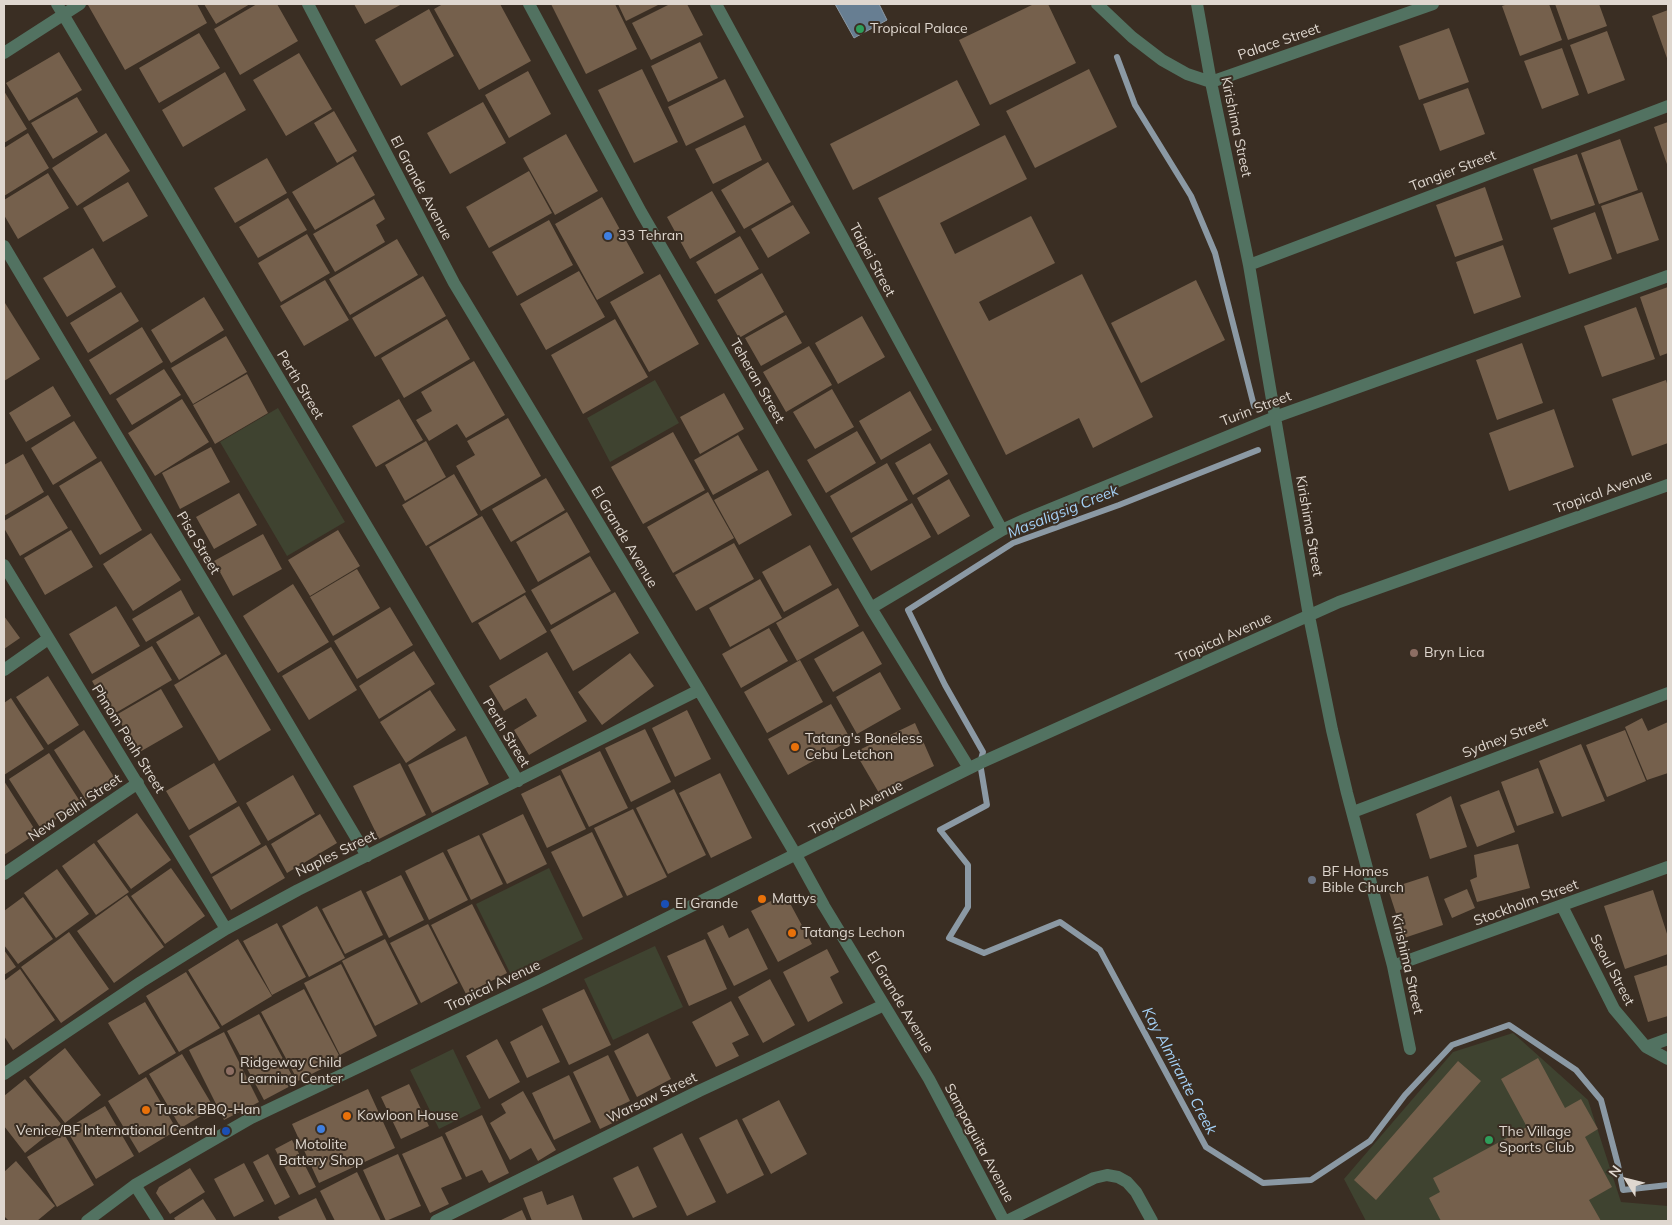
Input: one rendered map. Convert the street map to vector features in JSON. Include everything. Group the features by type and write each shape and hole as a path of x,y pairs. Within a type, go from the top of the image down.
{"street":[{"path":"4,53 61,9 80,4"},
{"name":"El Grande Avenue","path":"308,4 454,283 699,690 796,854 824,906 929,1079"},
{"name":"Teheran Street","path":"529,4 641,212 871,608 969,768"},
{"name":"Taipei Street","path":"716,4 1002,530"},
{"path":"1096,4 1132,37 1162,60 1187,74 1211,82"},
{"name":"Kirishima Street","path":"1197,4 1211,82 1249,265 1309,616 1332,730 1393,966 1410,1049"},
{"name":"Palace Street","path":"1211,82 1433,4"},
{"name":"Perth Street","path":"61,9 518,781"},
{"name":"Tangier Street","path":"1249,265 1668,106"},
{"name":"Pisa Street","path":"4,246 366,856"},
{"name":"Turin Street","path":"871,608 1002,530 1275,417 1668,276"},
{"name":"Tropical Avenue","path":"87,1221 135,1185 251,1118 542,980 969,768 1339,602 1668,485"},
{"name":"Phnom Penh Street","path":"4,565 226,929"},
{"path":"4,670 48,639"},
{"name":"Naples Street","path":"4,1074 141,982 226,929 366,856 699,690"},
{"name":"Sydney Street","path":"1353,812 1668,693"},
{"name":"New Delhi Street","path":"4,874 138,783"},
{"name":"Stockholm Street","path":"1393,966 1668,867"},
{"name":"Seoul Street","path":"1562,906 1614,1009 1646,1047 1668,1059"},
{"name":"Warsaw Street","path":"436,1221 699,1091 884,1005"},
{"path":"1646,1047 1668,1039"},
{"name":"Sampaguita Avenue","path":"929,1079 1005,1221"},
{"path":"1005,1221 1094,1178 1107,1175 1118,1177 1128,1182 1136,1192 1152,1221"},
{"path":"135,1185 158,1221"}],"green space":[{"path":"655,380 679,423 610,462 587,418"},
{"path":"278,408 345,522 287,556 220,442"},
{"path":"549,868 583,939 511,975 476,904"},
{"path":"655,946 683,1007 613,1040 584,979"},
{"name":"The Village Sports Club","path":"1513,1033 1588,1100 1621,1202 1668,1206 1668,1221 1366,1221 1344,1179 1453,1052"},
{"path":"453,1049 481,1108 439,1129 410,1070"}],"water":[{"name":"Tropical Palace","path":"835,4 879,4 887,20 854,38"}],"building":[{"path":"197,4 207,23 125,70 88,5"},
{"path":"204,4 250,4 216,24"},
{"path":"257,4 277,4 298,41 240,75 214,29"},
{"path":"354,4 402,4 365,24"},
{"path":"443,4 500,4 531,61 479,90 434,9"},
{"path":"551,4 615,4 637,49 586,74"},
{"path":"618,4 660,4 626,21"},
{"path":"670,4 687,4 703,35 651,60 632,23"},
{"path":"1034,4 1048,4 1076,63 990,105 959,40"},
{"path":"1508,4 1549,4 1562,40 1520,56 1502,6"},
{"path":"1555,4 1599,4 1607,26 1568,40"},
{"path":"429,9 454,56 401,86 375,40"},
{"path":"1668,10 1668,61 1652,16"},
{"path":"1449,28 1469,82 1419,100 1399,46"},
{"path":"1607,31 1625,80 1588,94 1570,45"},
{"path":"199,33 220,68 159,103 139,68"},
{"path":"700,42 718,78 668,102 651,66"},
{"path":"1562,48 1579,95 1542,109 1524,61"},
{"path":"59,52 82,90 29,121 6,83"},
{"path":"299,53 332,109 286,136 253,80"},
{"path":"642,69 678,142 634,163 598,90"},
{"path":"1089,69 1117,127 1035,168 1006,111"},
{"path":"528,71 551,114 509,138 485,95"},
{"path":"225,72 246,110 183,147 162,110"},
{"path":"725,79 744,117 686,146 668,107"},
{"path":"957,80 980,125 853,190 830,144"},
{"path":"1468,88 1485,134 1440,151 1423,104"},
{"path":"4,91 27,129 4,143"},
{"path":"77,97 98,132 53,159 31,123"},
{"path":"483,102 506,143 450,174 427,133"},
{"path":"334,111 357,151 337,163 314,123"},
{"path":"1668,122 1668,167 1654,127"},
{"path":"745,125 762,160 713,184 695,149"},
{"path":"28,133 49,168 4,196 4,148"},
{"path":"106,133 130,171 77,206 52,168"},
{"path":"566,134 598,191 555,215 523,158"},
{"path":"1005,135 1027,179 940,223 955,254 1031,216 1055,263 979,302 989,321 1082,274 1153,417 1093,448 1079,418 1006,455 878,198"},
{"path":"1620,139 1638,190 1599,204 1581,153"},
{"path":"1577,154 1595,205 1551,220 1533,169"},
{"path":"353,156 375,195 315,230 292,192"},
{"path":"267,158 287,193 235,223 214,188"},
{"path":"768,162 791,202 744,229 721,190"},
{"path":"529,171 552,213 489,248 466,207"},
{"path":"48,173 69,208 18,239 4,215 4,200"},
{"path":"128,182 148,216 103,242 83,208"},
{"path":"1485,187 1503,240 1455,257 1436,205"},
{"path":"712,191 736,232 690,259 667,217"},
{"path":"1642,192 1659,240 1617,254 1601,206"},
{"path":"602,197 644,273 597,300 555,224"},
{"path":"288,198 307,230 258,258 239,227"},
{"path":"374,199 385,219 376,225 385,242 335,272 313,234"},
{"path":"793,205 810,233 768,258 751,229"},
{"path":"1595,212 1612,259 1569,274 1553,228"},
{"path":"549,220 573,265 517,296 492,252"},
{"path":"307,234 330,273 281,302 258,263"},
{"path":"740,236 759,269 715,294 696,262"},
{"path":"397,239 418,275 350,315 329,279"},
{"path":"1503,245 1521,297 1474,314 1456,262"},
{"path":"93,248 116,287 67,317 43,278"},
{"path":"579,271 605,317 546,350 520,304"},
{"path":"762,273 784,312 739,338 717,300"},
{"path":"660,274 699,344 649,372 610,302"},
{"path":"423,276 446,316 375,357 352,318"},
{"path":"325,280 349,320 304,346 280,306"},
{"path":"1196,280 1225,340 1141,383 1111,323"},
{"path":"1668,287 1668,353 1660,356 1640,297"},
{"path":"121,292 139,321 88,353 70,323"},
{"path":"204,297 224,330 171,363 151,330"},
{"path":"4,304 40,359 4,381"},
{"path":"1636,307 1655,359 1602,377 1584,326"},
{"path":"786,315 802,343 761,366 745,338"},
{"path":"862,316 885,357 838,384 815,343"},
{"path":"447,319 470,359 404,398 381,358"},
{"path":"615,319 648,377 583,414 551,355"},
{"path":"142,327 163,362 110,395 89,360"},
{"path":"226,336 247,372 193,404 171,368"},
{"path":"1522,343 1543,403 1497,420 1476,360"},
{"path":"809,346 832,385 786,412 763,372"},
{"path":"474,361 505,415 466,438 457,424 429,441 416,420 432,411 421,392"},
{"path":"164,369 181,395 132,425 116,399"},
{"path":"247,374 268,413 215,444 193,405"},
{"path":"1666,380 1668,387 1668,443 1632,456 1612,399"},
{"path":"53,386 71,416 26,442 9,413"},
{"path":"832,389 854,427 815,449 793,412"},
{"path":"910,391 932,430 881,460 859,421"},
{"path":"724,393 744,429 700,454 680,417"},
{"path":"182,399 209,442 155,476 128,433"},
{"path":"399,399 423,440 376,467 352,426"},
{"path":"1554,409 1574,467 1509,491 1489,433"},
{"path":"508,418 541,476 481,511 456,466 475,455 467,441"},
{"path":"74,421 97,458 53,485 31,448"},
{"path":"857,431 876,463 826,493 807,460"},
{"path":"673,432 705,490 643,524 611,467"},
{"path":"738,435 758,470 713,495 694,460"},
{"path":"426,441 446,477 405,501 385,465"},
{"path":"930,443 948,474 913,495 895,463"},
{"path":"211,447 230,482 180,509 162,473"},
{"path":"23,454 44,492 4,516 4,465"},
{"path":"101,461 142,530 100,555 59,486"},
{"path":"887,463 908,500 851,533 830,496"},
{"path":"768,470 792,515 739,545 714,500"},
{"path":"454,474 478,515 426,546 402,505"},
{"path":"546,478 565,510 511,542 492,509"},
{"path":"949,479 970,516 938,535 917,498"},
{"path":"708,492 734,538 673,573 647,527"},
{"path":"239,493 257,525 214,549 196,517"},
{"path":"48,495 68,528 20,556 4,528 4,521"},
{"path":"912,503 931,537 871,571 852,538"},
{"path":"567,512 590,552 538,582 516,542"},
{"path":"482,516 526,592 472,623 429,547"},
{"path":"71,530 93,567 45,595 24,558"},
{"path":"338,530 360,566 310,596 288,560"},
{"path":"151,533 181,580 133,611 103,564"},
{"path":"263,534 282,569 233,596 214,561"},
{"path":"734,543 754,579 696,611 675,575"},
{"path":"810,545 832,585 784,612 762,572"},
{"path":"590,556 611,591 551,625 531,590"},
{"path":"357,569 380,608 333,636 310,597"},
{"path":"760,579 782,618 730,647 709,608"},
{"path":"293,584 329,642 278,673 243,616"},
{"path":"838,588 859,626 797,661 776,623"},
{"path":"181,590 194,614 146,642 132,619"},
{"path":"615,592 639,633 573,671 550,630"},
{"path":"525,595 547,632 500,660 478,623"},
{"path":"116,606 140,646 92,674 69,634"},
{"path":"390,607 413,645 357,679 334,641"},
{"path":"4,616 20,638 4,649"},
{"path":"199,616 221,654 179,680 156,642"},
{"path":"769,628 788,661 741,688 722,654"},
{"path":"863,631 882,664 833,692 814,659"},
{"path":"152,646 172,680 112,715 92,681"},
{"path":"331,647 357,690 309,720 282,676"},
{"path":"414,651 435,684 379,719 359,686"},
{"path":"547,652 587,721 529,755 514,730 537,716 526,698 504,711 489,686"},
{"path":"630,653 654,686 602,725 578,692"},
{"path":"226,654 271,730 219,761 174,685"},
{"path":"800,660 823,702 767,733 744,692"},
{"path":"880,672 901,709 857,734 836,697"},
{"path":"48,676 79,725 48,745 16,697"},
{"path":"161,689 183,727 138,753 116,715"},
{"path":"430,690 456,730 406,763 380,722"},
{"path":"11,698 44,749 4,775 4,703"},
{"path":"831,704 851,740 788,775 768,739"},
{"path":"687,710 711,759 675,777 652,728"},
{"path":"1642,718 1648,731 1668,722 1668,773 1647,780 1625,727"},
{"path":"915,723 934,766 879,793 855,752"},
{"path":"645,729 671,782 631,802 605,748"},
{"path":"84,730 116,780 86,800 54,750"},
{"path":"1625,730 1646,781 1607,797 1586,745"},
{"path":"466,736 489,784 432,813 408,765"},
{"path":"1581,744 1605,801 1562,817 1539,761"},
{"path":"600,751 628,808 589,827 561,770"},
{"path":"49,753 81,803 41,829 9,779"},
{"path":"214,763 237,802 189,830 166,791"},
{"path":"400,763 426,815 379,839 353,786"},
{"path":"1538,768 1554,813 1517,826 1501,782"},
{"path":"720,773 752,838 711,858 679,793"},
{"path":"293,775 315,814 268,841 246,803"},
{"path":"560,775 586,829 547,848 521,794"},
{"path":"4,781 37,833 4,855"},
{"path":"674,789 706,855 668,874 636,808"},
{"path":"1499,790 1515,832 1477,847 1460,805"},
{"path":"1451,796 1467,847 1430,859 1416,814"},
{"path":"239,806 261,844 211,874 189,836"},
{"path":"633,809 667,877 627,896 594,828"},
{"path":"137,813 171,860 131,889 97,841"},
{"path":"320,814 337,843 287,873 271,844"},
{"path":"523,814 547,864 507,884 482,834"},
{"path":"592,832 623,897 583,917 551,852"},
{"path":"479,835 503,884 471,900 447,850"},
{"path":"94,843 129,892 96,915 62,866"},
{"path":"1518,844 1530,888 1477,902 1470,880 1477,877 1474,855"},
{"path":"266,845 285,878 231,910 212,877"},
{"path":"443,852 468,900 429,920 405,871"},
{"path":"171,868 205,916 165,944 131,896"},
{"path":"57,869 89,914 56,938 24,893"},
{"path":"401,875 424,920 389,938 366,892"},
{"path":"1428,876 1443,925 1404,938 1388,889"},
{"path":"1467,889 1475,908 1452,918 1444,899"},
{"path":"361,890 383,935 345,954 322,909"},
{"path":"1653,890 1668,937 1668,954 1625,969 1604,906"},
{"path":"785,894 812,944 778,962 751,911"},
{"path":"127,895 164,947 114,983 77,931"},
{"path":"23,897 53,939 18,964 4,945 4,911"},
{"path":"472,904 507,973 466,994 431,925"},
{"path":"317,906 345,958 309,977 282,926"},
{"path":"277,923 306,977 272,995 243,941"},
{"path":"428,924 458,983 421,1003 390,943"},
{"path":"723,925 729,938 748,928 768,969 734,986 707,933"},
{"path":"69,932 109,989 61,1023 21,967"},
{"path":"238,939 272,996 222,1026 188,970"},
{"path":"385,939 418,1004 375,1026 342,961"},
{"path":"705,939 727,989 689,1006 667,956"},
{"path":"827,949 839,972 830,977 843,1003 808,1022 783,972"},
{"path":"4,950 16,967 4,975"},
{"path":"341,964 377,1036 340,1055 304,983"},
{"path":"1668,965 1668,1016 1648,1022 1634,976"},
{"path":"20,969 55,1020 13,1050 4,1036 4,981"},
{"path":"186,972 220,1028 179,1052 146,996"},
{"path":"770,979 795,1025 763,1043 738,997"},
{"path":"304,989 341,1059 298,1081 261,1012"},
{"path":"584,989 611,1045 569,1065 542,1009"},
{"path":"731,1001 749,1035 732,1043 739,1056 716,1067 692,1022"},
{"path":"145,1002 176,1053 139,1075 108,1023"},
{"path":"259,1014 296,1083 264,1100 227,1031"},
{"path":"542,1025 560,1062 527,1078 510,1042"},
{"path":"224,1032 259,1102 224,1120 189,1050"},
{"path":"648,1033 671,1079 637,1097 614,1051"},
{"path":"497,1039 520,1082 489,1099 466,1056"},
{"path":"65,1048 101,1095 65,1123 29,1077"},
{"path":"182,1054 214,1108 181,1128 149,1074"},
{"path":"608,1055 630,1101 613,1109 619,1120 600,1129 573,1072"},
{"path":"1538,1058 1565,1108 1581,1099 1598,1129 1585,1137 1612,1187 1589,1200 1601,1221 1441,1221 1429,1198 1440,1192 1433,1178 1527,1127 1501,1079"},
{"path":"1458,1061 1481,1081 1376,1200 1354,1180"},
{"path":"569,1075 591,1122 554,1140 532,1093"},
{"path":"146,1077 177,1130 139,1153 108,1101"},
{"path":"25,1079 61,1124 25,1153 4,1126 4,1096"},
{"path":"409,1084 429,1126 401,1139 381,1097"},
{"path":"368,1089 395,1148 319,1183 292,1124"},
{"path":"523,1091 556,1150 538,1161 531,1148 510,1160 490,1123 506,1113 501,1104"},
{"path":"779,1100 807,1154 771,1174 742,1119"},
{"path":"105,1106 134,1156 96,1179 66,1129"},
{"path":"482,1115 509,1173 489,1183 482,1170 466,1177 445,1133"},
{"path":"737,1119 764,1175 727,1194 699,1138"},
{"path":"682,1133 716,1202 687,1216 653,1148"},
{"path":"64,1134 94,1185 57,1207 27,1157"},
{"path":"442,1136 462,1179 441,1188 449,1204 430,1213 402,1154"},
{"path":"292,1140 316,1187 299,1195 275,1149"},
{"path":"268,1154 290,1197 275,1205 253,1162"},
{"path":"398,1154 421,1206 386,1221 363,1170"},
{"path":"16,1161 55,1206 37,1221 9,1221 4,1216 4,1172"},
{"path":"244,1163 264,1201 234,1217 214,1179"},
{"path":"638,1166 657,1207 633,1218 613,1178"},
{"path":"190,1168 205,1192 170,1214 156,1193 159,1187"},
{"path":"357,1172 381,1221 335,1221 320,1191"},
{"path":"542,1191 547,1205 573,1195 583,1221 532,1221 523,1198"},
{"path":"316,1198 327,1221 280,1221 278,1217"},
{"path":"203,1199 217,1221 176,1221 174,1218"},
{"path":"522,1210 527,1221 499,1221"}],"waterway":[{"name":"Masaligsig Creek","path":"1117,57 1135,105 1191,196 1215,253 1254,406"},
{"name":"Kay Almirante Creek","path":"1258,450 1119,505 1013,543 908,610 945,685 983,752 980,763 987,805 940,830 968,865 968,907 949,938 984,953 1060,922 1100,950 1206,1147 1263,1183 1311,1180 1370,1141 1405,1095 1452,1045 1509,1025 1576,1070 1601,1100 1623,1190 1668,1185"}],"place":[{"name":"Tropical Palace","path":"860,29"},
{"name":"33 Tehran","path":"608,236"},
{"name":"Bryn Lica","path":"1414,653"},
{"name":"Tatang's Boneless Cebu Letchon","path":"795,747"},
{"name":"BF Homes Bible Church","path":"1312,880"},
{"name":"Mattys","path":"762,899"},
{"name":"El Grande","path":"665,904"},
{"name":"Tatangs Lechon","path":"792,933"},
{"name":"Ridgeway Child Learning Center","path":"230,1071"},
{"name":"Tusok BBQ-Han","path":"146,1110"},
{"name":"Kowloon House","path":"347,1116"},
{"name":"Motolite Battery Shop","path":"321,1129"},
{"name":"Venice/BF International Central","path":"226,1131"},
{"name":"The Village Sports Club","path":"1489,1140"}]}
